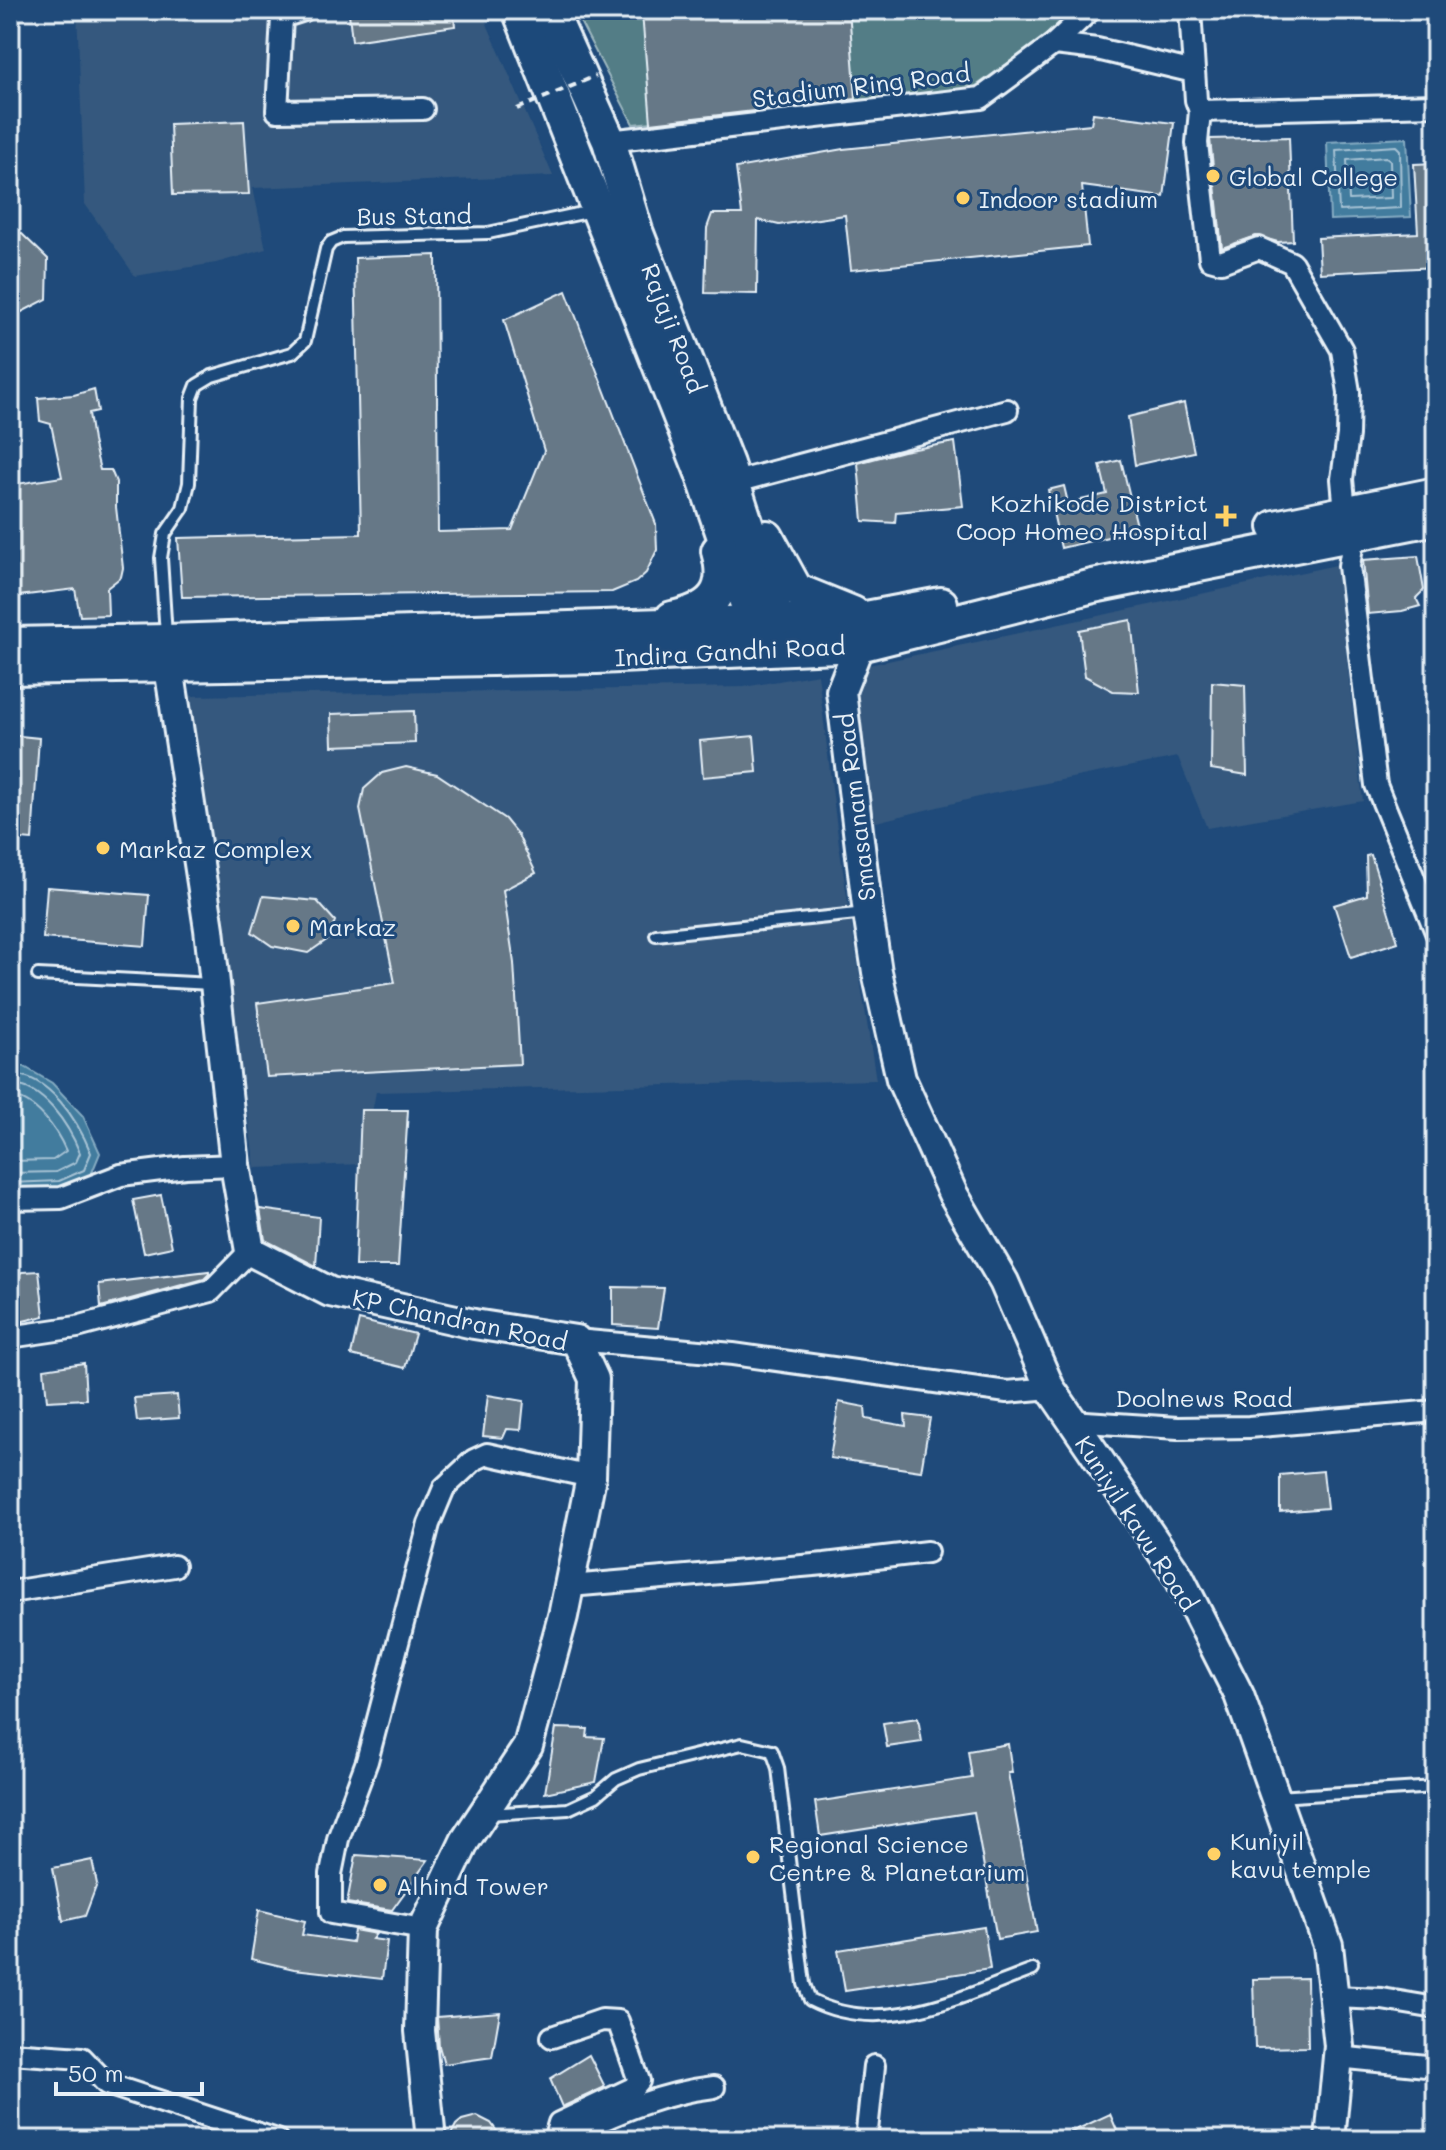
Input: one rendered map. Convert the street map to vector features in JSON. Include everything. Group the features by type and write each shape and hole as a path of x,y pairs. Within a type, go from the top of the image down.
{"main road":[{"path":"519,10 598,210 723,473 796,590 862,631"},
{"name":"Rajaji Road","path":"550,10 609,141 636,231 723,473 767,631"},
{"path":"641,624 695,613 721,589 722,566 711,528 723,473"},
{"name":"Indira Gandhi Road","path":"1350,523 1436,494"},
{"name":"Indira Gandhi Road","path":"10,668 168,654 641,624 767,631 862,631 941,604 1156,553 1350,523 1436,518"},
{"name":"Indira Gandhi Road","path":"10,644 168,654 597,657 767,631"}],"street":[{"path":"304,10 282,17 277,111 423,109"},
{"path":"1190,10 1196,100 1200,111 1197,143 1199,168 1210,259 1221,262 1259,248 1292,263 1342,350 1349,392 1348,435 1342,479 1350,523 1349,566 1376,785 1436,932"},
{"name":"Stadium Ring Road","path":"609,141 981,98 1054,44 1084,13"},
{"path":"1054,44 1097,49 1194,72"},
{"path":"1200,111 1436,105"},
{"path":"723,473 1007,410"},
{"name":"Smasanam Road","path":"862,631 841,691 877,972"},
{"path":"10,1337 77,1327 211,1291 250,1251 235,1165 190,796 168,654"},
{"name":"Kuniyil kavu Road","path":"877,972 901,1079 953,1194 1004,1282 1050,1388 1179,1577 1239,1695 1328,1945 1338,2057 1330,2140"},
{"path":"10,1199 61,1198 121,1175 235,1165"},
{"name":"KP Chandran Road","path":"250,1251 330,1292 474,1324 576,1340 594,1379 591,1477 570,1586 528,1746 465,1841 423,1929 420,2031 431,2140"},
{"path":"576,1340 733,1354 1007,1392 1050,1388"},
{"name":"Doolnews Road","path":"1070,1421 1178,1428 1249,1427 1436,1411"},
{"path":"423,1929 331,1913 331,1874 338,1839 379,1719 429,1524 444,1488 474,1460 487,1454 591,1477"},
{"path":"570,1586 927,1552"},
{"path":"10,1592 174,1566"},
{"path":"1333,1997 1382,1999 1436,2008"},
{"path":"552,2037 602,2020 618,2021 639,2081 633,2088 559,2123 556,2140"},
{"path":"10,2053 82,2058 107,2084 277,2140"},
{"path":"1338,2057 1436,2067"},
{"path":"866,2140 874,2066"},
{"path":"556,2140 649,2100 678,2091 714,2087"}],"lane":[{"name":"Bus Stand","path":"168,654 161,558 165,534 183,508 189,483 192,398 197,385 212,376 292,353 305,341 326,249 331,242 343,237 488,233 598,210"},
{"path":"656,935 868,913"},
{"path":"38,975 214,984"},
{"path":"483,1814 568,1809 596,1796 616,1779 639,1769 742,1744 772,1751 778,1768 804,1984 810,2000 831,2011 867,2016 925,2011 1033,1970"},
{"path":"1275,1798 1436,1787"}],"path":[{"path":"517,109 596,76"}],"shaded area":[{"path":"77,10 481,10 553,176 253,188 266,249 216,263 135,276 85,204"},
{"path":"1336,565 1363,801 1207,828 1178,757 991,794 868,824 853,710 869,665"},
{"path":"818,674 839,845 876,1080 376,1092 362,1164 255,1168 191,696 744,687"}],"green space":[{"path":"574,10 1077,10 1055,30 973,88 633,124"}],"water":[{"path":"1407,138 1411,217 1330,220 1327,142"},
{"path":"23,1066 52,1083 83,1116 100,1153 91,1175 61,1189 10,1190 10,1067"}],"building":[{"path":"453,10 455,26 352,41 349,13"},
{"path":"673,10 849,10 856,99 651,123 642,13"},
{"name":"Indoor stadium","path":"1093,113 1174,123 1164,197 1082,186 1088,246 851,270 845,215 779,225 758,220 757,294 705,293 707,228 712,214 742,214 736,168 843,149 1091,124"},
{"path":"244,121 249,194 173,195 170,124"},
{"path":"1289,137 1293,241 1278,242 1256,236 1222,248 1210,139"},
{"path":"1436,163 1436,267 1320,273 1318,238 1418,233 1414,164"},
{"path":"21,233 48,259 47,299 10,318 10,240"},
{"path":"436,255 438,532 512,530 544,451 504,320 566,291 656,524 657,550 646,573 636,582 612,592 182,597 178,538 361,534 355,258"},
{"path":"94,389 98,411 89,413 93,441 100,470 111,470 116,482 123,568 121,577 107,588 108,615 80,616 75,589 10,597 10,485 62,477 51,424 40,421 38,398 74,395"},
{"path":"1184,403 1194,452 1135,465 1128,417"},
{"path":"955,442 963,506 896,512 895,523 863,521 858,463"},
{"path":"1121,460 1138,530 1061,548 1048,490 1064,486 1068,503 1107,494 1100,465"},
{"path":"1418,556 1424,590 1416,598 1420,606 1368,614 1363,560"},
{"path":"1131,620 1139,692 1113,691 1085,676 1079,630"},
{"path":"1212,682 1245,685 1247,775 1211,769"},
{"path":"414,711 415,743 332,746 331,714"},
{"path":"10,735 39,738 32,840 10,838"},
{"path":"754,736 757,772 703,777 700,741"},
{"path":"406,767 437,774 505,819 518,835 536,873 503,890 514,963 520,1064 267,1077 257,1003 395,983 360,809 364,789 382,773"},
{"path":"1371,855 1398,942 1351,957 1334,905 1367,895 1366,856"},
{"path":"47,887 149,895 145,946 43,938"},
{"name":"Markaz","path":"263,896 317,901 335,921 328,939 308,953 272,946 252,932"},
{"path":"361,1110 408,1110 398,1266 355,1266"},
{"path":"161,1195 172,1247 144,1253 133,1200"},
{"path":"260,1209 319,1217 316,1266 265,1240"},
{"path":"39,1271 44,1316 15,1323 10,1278 22,1272"},
{"path":"209,1271 204,1279 101,1307 99,1284"},
{"path":"613,1287 664,1288 658,1328 613,1325"},
{"path":"359,1320 415,1334 405,1368 351,1355"},
{"path":"84,1363 86,1399 47,1401 44,1369"},
{"path":"177,1395 179,1418 137,1421 134,1398"},
{"path":"488,1395 524,1401 521,1430 507,1429 503,1438 483,1436"},
{"path":"839,1402 865,1407 866,1419 906,1426 905,1415 930,1418 921,1471 830,1458"},
{"path":"1323,1471 1327,1508 1280,1512 1280,1475"},
{"path":"918,1718 922,1742 887,1747 883,1723"},
{"path":"556,1728 588,1729 587,1737 604,1738 596,1782 545,1793"},
{"path":"1008,1744 1012,1773 1008,1773 1037,1932 997,1939 974,1812 820,1836 815,1802 972,1778 968,1751"},
{"name":"Alhind Tower","path":"356,1855 428,1860 392,1910 347,1903"},
{"path":"92,1860 97,1884 85,1916 63,1921 53,1868"},
{"path":"259,1910 305,1921 302,1935 352,1942 354,1930 376,1934 372,1939 387,1941 382,1979 294,1969 251,1959"},
{"path":"984,1927 990,1969 845,1991 838,1950"},
{"path":"1307,1978 1308,2047 1255,2048 1253,1979"},
{"path":"500,2012 492,2057 444,2064 437,2017"},
{"path":"589,2055 605,2087 562,2107 550,2079"},
{"path":"1110,2114 1121,2140 1054,2140"},
{"path":"477,2116 491,2123 503,2140 448,2140 462,2120"}],"place":[{"name":"Global College","path":"1213,176"},
{"name":"Indoor stadium","path":"963,198"},
{"name":"Kozhikode District Coop Homeo Hospital","path":"1226,516"},
{"name":"Markaz Complex","path":"103,848"},
{"name":"Markaz","path":"293,926"},
{"name":"Kuniyil kavu temple","path":"1214,1854"},
{"name":"Regional Science Centre & Planetarium","path":"753,1857"},
{"name":"Alhind Tower","path":"380,1885"}]}
